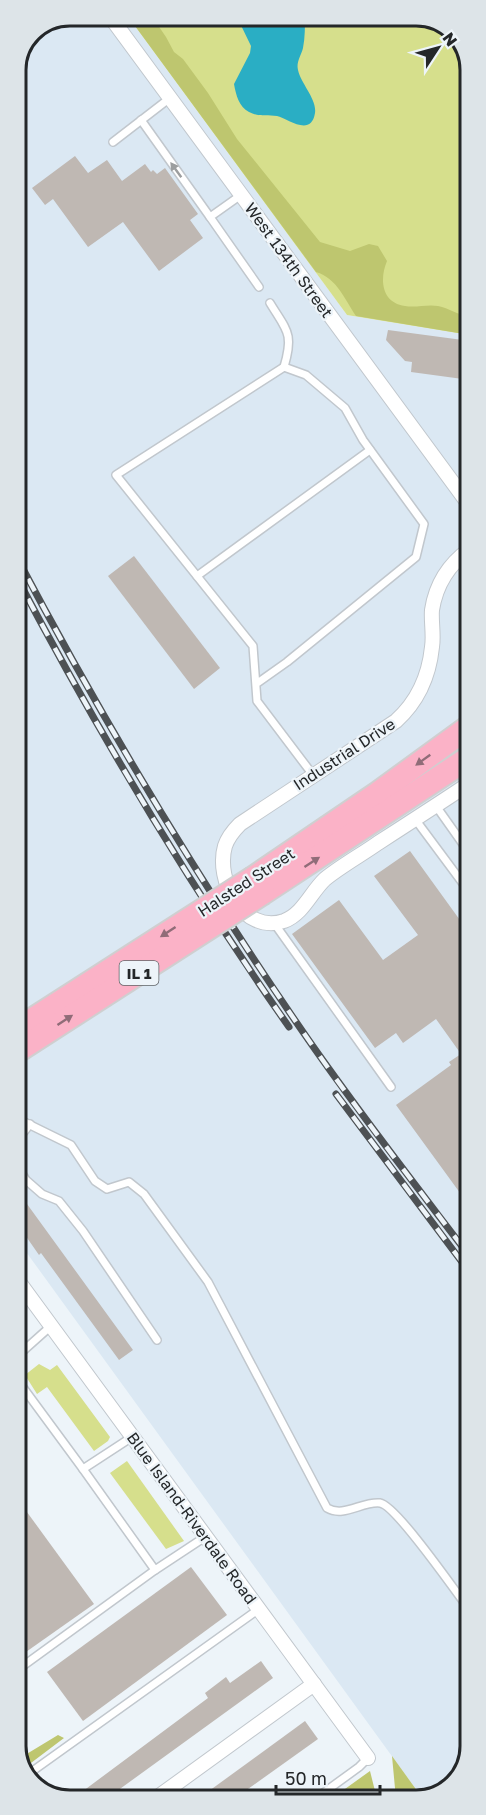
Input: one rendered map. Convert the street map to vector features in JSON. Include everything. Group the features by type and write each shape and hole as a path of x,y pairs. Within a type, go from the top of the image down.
{"main road":[{"name":"Halsted Street","path":"26,1045 258,886 378,793 460,733"},
{"name":"Halsted Street","path":"26,1024 460,763"}],"street":[{"name":"West 134th Street","path":"117,26 460,492"},
{"name":"Industrial Drive","path":"274,923 253,918 242,910 224,881 222,867 224,848 229,835 240,824 396,721 408,710 418,694 429,666 432,645 432,611 438,586 449,567 460,558"},
{"path":"274,923 296,914 325,879 460,790"},
{"name":"Blue Island-Riverdale Road","path":"26,1292 368,1758"},
{"path":"168,1789 314,1684"}],"lane":[{"path":"113,142 170,98"},
{"path":"141,120 259,288"},
{"path":"210,217 241,195"},
{"path":"270,303 289,334 288,353 284,367 116,475 253,646 257,701 313,775"},
{"path":"256,684 287,662 416,557 424,524 370,450 345,408 306,375 284,367"},
{"path":"197,576 370,450"},
{"path":"436,806 460,840"},
{"path":"415,819 460,879"},
{"path":"274,923 391,1087"},
{"path":"26,1122 71,1145 95,1181 108,1189 129,1182 144,1194 208,1282 327,1509 342,1512 376,1503 387,1506 460,1597"},
{"path":"26,1129 30,1124"},
{"path":"26,1180 42,1194 59,1201 157,1340"},
{"path":"26,1348 51,1326"},
{"path":"26,1392 155,1570"},
{"path":"83,1469 132,1437"},
{"path":"26,1664 205,1536"},
{"path":"33,1771 259,1609"},
{"path":"328,1790 368,1758"}],"shaded area":[{"path":"61,26 135,26 347,315 460,333 460,1754 450,1775 443,1781 431,1787 416,1790 26,1252 26,61 38,38"}],"green space":[{"path":"135,26 425,26 439,31 450,40 460,61 460,333 347,315"},
{"path":"135,26 158,26 174,52 183,59 208,93 237,139 320,242 350,251 369,244 378,246 387,261 383,283 384,290 391,300 405,306 438,306 460,314 460,333 356,316 335,284 316,272"},
{"path":"39,1364 50,1370 57,1365 110,1437 108,1441 94,1451 47,1387 37,1394 26,1374"},
{"path":"127,1461 184,1541 166,1549 110,1473"},
{"path":"58,1735 64,1738 29,1764 26,1754"},
{"path":"392,1756 417,1790 395,1790"},
{"path":"370,1771 375,1790 344,1790"}],"water":[{"path":"241,26 305,26 304,44 298,67 315,108 313,120 309,124 298,125 277,116 256,115 240,104 234,84 250,53 251,46"}],"building":[{"path":"75,156 88,173 107,160 122,181 145,164 151,172 153,170 157,174 165,168 198,214 190,220 203,238 159,271 123,222 88,247 53,199 45,205 32,188"},
{"path":"388,330 460,340 460,379 411,372 412,362 405,361 386,340"},
{"path":"134,556 220,668 194,689 108,576"},
{"path":"410,851 460,920 460,1053 436,1019 403,1043 396,1033 375,1048 292,934 339,900 383,960 418,935 374,876"},
{"path":"460,1055 460,1193 396,1105 451,1065 449,1062"},
{"path":"26,1205 133,1350 119,1360 41,1253 39,1255 26,1236"},
{"path":"26,1511 94,1604 26,1652"},
{"path":"191,1567 227,1615 83,1721 47,1672"},
{"path":"261,1661 273,1678 120,1789 86,1789 208,1698 205,1693 226,1677 230,1683"},
{"path":"305,1721 318,1739 247,1790 211,1789"}],"railway":[{"path":"26,575 116,737 226,916 323,1061 460,1244"},
{"path":"26,595 145,805 215,917 289,1027"},
{"path":"336,1094 460,1259"}]}
